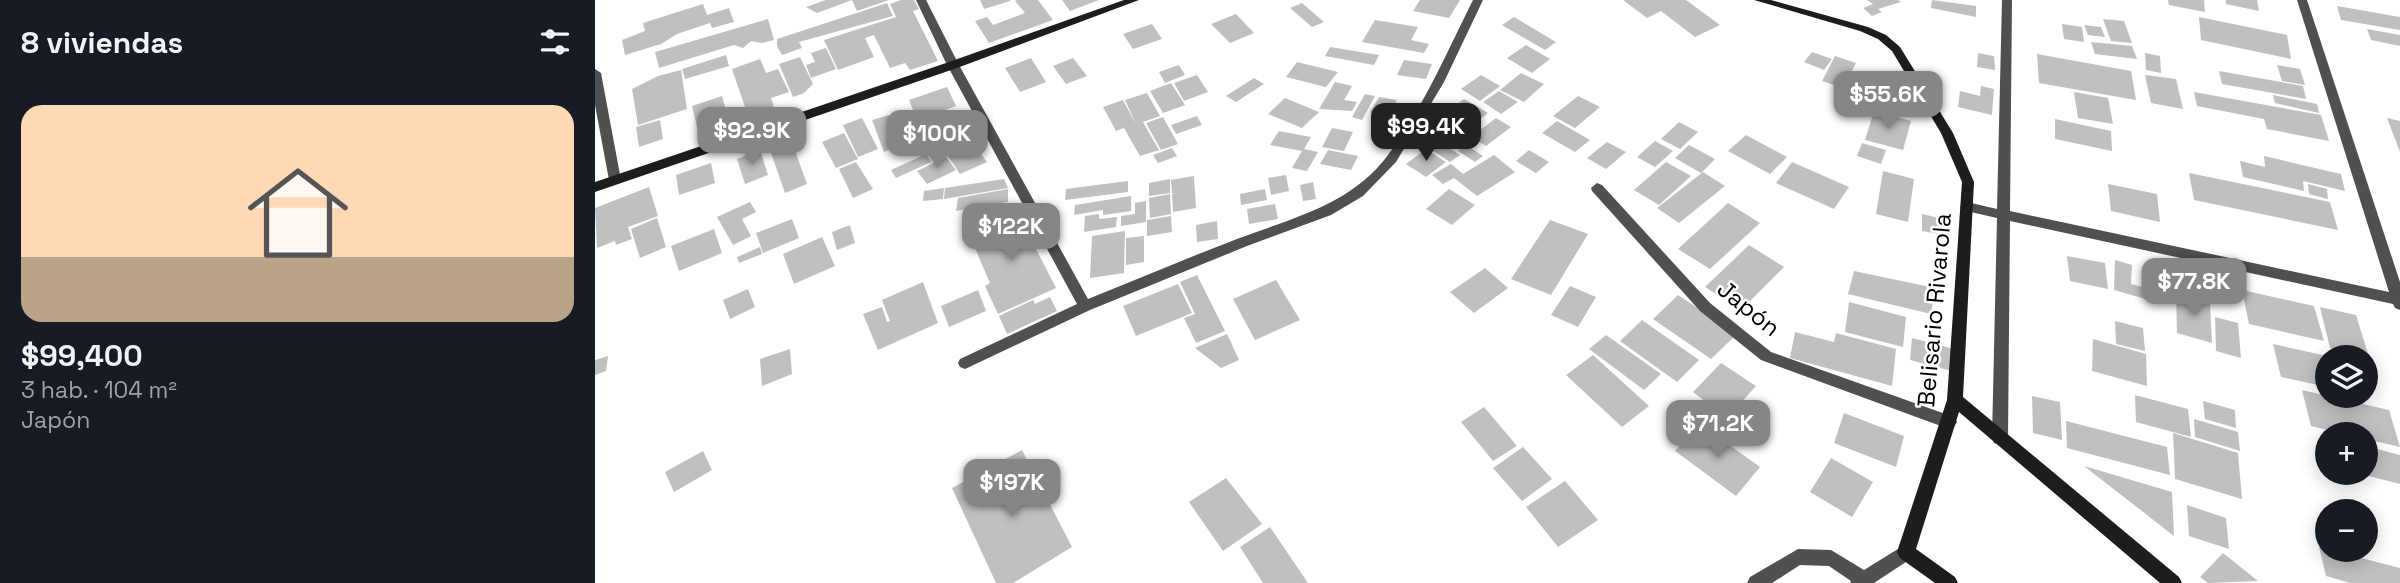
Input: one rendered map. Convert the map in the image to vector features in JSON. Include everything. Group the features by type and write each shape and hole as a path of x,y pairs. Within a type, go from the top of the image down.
{"street":[{"path":"921,0 953,65 1086,306"},
{"path":"595,187 1134,0"},
{"path":"965,363 1086,306 1242,242 1326,212 1358,193 1392,159 1438,82 1478,0"},
{"name":"Belisario Rivarola","path":"1759,0 1864,29 1882,37 1896,50 1947,133 1968,182 1955,400 1906,552"},
{"path":"2000,438 2007,0"},
{"path":"2302,0 2400,302"},
{"path":"595,73 615,180"},
{"name":"Japón","path":"1597,188 1705,307 1766,356 1948,422"},
{"path":"1967,207 2400,302"},
{"path":"1955,400 2172,583"},
{"path":"1756,583 1798,557 1831,558 1862,581 1906,552 1949,583"}],"building":[{"path":"826,0 852,0 817,13 806,7"},
{"path":"852,0 889,0 857,11"},
{"path":"901,0 914,0 919,9 913,11 938,61 910,70 905,63 890,68 874,35 865,38 874,57 838,70 824,40 896,17 890,4"},
{"path":"980,0 1010,0 1010,1 984,9"},
{"path":"1038,0 1053,20 989,43 975,21 987,17 993,25 1025,13 1015,1"},
{"path":"1062,0 1099,0 1070,11"},
{"path":"1420,0 1460,0 1449,18 1413,11"},
{"path":"1623,0 1686,0 1720,25 1695,37 1661,11 1647,18"},
{"path":"1867,0 1901,2 1878,9 1882,12 1872,16 1863,8 1873,4"},
{"path":"1932,0 1976,6 1976,17 1931,8"},
{"path":"2168,0 2204,0 2205,12 2169,5"},
{"path":"2226,0 2257,0 2259,11 2226,4"},
{"path":"887,3 893,16 799,42 802,48 782,55 777,46 777,39"},
{"path":"1302,3 1324,22 1312,27 1290,8"},
{"path":"703,4 707,15 729,8 734,22 712,28 710,23 677,34 661,44 625,55 622,40 645,31 643,23"},
{"path":"2337,6 2400,17 2400,30 2341,20"},
{"path":"1236,14 1254,33 1230,43 1211,24"},
{"path":"1514,17 1556,42 1545,50 1502,25"},
{"path":"2199,17 2287,35 2291,59 2201,40"},
{"path":"768,19 774,40 762,43 751,41 743,48 734,45 659,68 655,52"},
{"path":"2103,19 2124,21 2132,43 2111,41"},
{"path":"1375,20 1418,27 1411,40 1429,44 1424,53 1362,42"},
{"path":"1152,24 1162,39 1133,49 1123,34"},
{"path":"2062,24 2082,27 2084,42 2064,39"},
{"path":"2084,25 2101,27 2105,37 2088,35"},
{"path":"2367,29 2400,35 2400,46 2371,40"},
{"path":"2091,42 2132,46 2137,59 2095,54"},
{"path":"1526,45 1550,59 1532,73 1507,58"},
{"path":"1330,47 1379,55 1374,65 1325,56"},
{"path":"826,48 836,69 811,78 806,65 815,62 811,53"},
{"path":"1812,52 1832,59 1824,70 1804,62"},
{"path":"1978,53 1994,56 1995,70 1977,67"},
{"path":"2145,53 2160,56 2161,73 2146,70"},
{"path":"2037,54 2131,71 2136,100 2039,83"},
{"path":"726,55 729,66 685,79 682,69"},
{"path":"1835,56 1856,63 1843,88 1822,81"},
{"path":"800,57 813,84 804,93 793,97 779,64"},
{"path":"1031,58 1046,82 1020,92 1005,68"},
{"path":"1073,58 1087,76 1066,84 1053,66"},
{"path":"760,59 766,73 778,69 789,92 771,98 776,113 754,121 752,115 742,119 739,110 745,107 732,69"},
{"path":"1404,60 1432,64 1426,79 1397,75"},
{"path":"1297,62 1338,72 1326,87 1286,77"},
{"path":"1179,65 1185,75 1165,83 1159,72"},
{"path":"2277,65 2300,69 2305,85 2282,81"},
{"path":"681,70 687,109 638,125 632,89 658,76"},
{"path":"2219,71 2303,86 2306,99 2222,84"},
{"path":"1521,73 1544,84 1524,102 1500,90"},
{"path":"1197,75 1208,92 1184,101 1174,83"},
{"path":"1481,75 1500,86 1480,101 1461,89"},
{"path":"2145,75 2176,79 2183,109 2151,103"},
{"path":"1254,78 1264,84 1236,102 1226,96"},
{"path":"1335,82 1352,86 1344,100 1357,102 1352,111 1319,109"},
{"path":"1171,83 1185,105 1163,113 1150,91"},
{"path":"1981,86 1994,89 1992,115 1958,107 1960,91 1980,96"},
{"path":"947,87 956,106 917,120 909,100"},
{"path":"1499,91 1518,102 1501,114 1483,102"},
{"path":"2074,92 2108,98 2113,124 2078,118"},
{"path":"2194,92 2321,115 2329,141 2267,129 2264,119 2197,106"},
{"path":"1147,93 1160,116 1143,122 1159,150 1140,156 1124,128 1116,131 1103,107 1123,100 1136,124 1125,100"},
{"path":"1365,94 1375,96 1362,120 1352,117"},
{"path":"2273,95 2317,104 2319,113 2275,103"},
{"path":"722,96 729,120 698,131 692,106"},
{"path":"1578,96 1600,107 1575,128 1553,116"},
{"path":"1379,97 1397,100 1389,115 1370,112"},
{"path":"1285,98 1319,112 1302,128 1268,114"},
{"path":"1464,99 1488,113 1466,130 1442,115"},
{"path":"1874,111 1911,121 1903,150 1865,140"},
{"path":"889,115 898,137 894,125 914,118 921,135 884,152 872,120"},
{"path":"1197,116 1202,125 1176,134 1171,125"},
{"path":"1163,117 1178,144 1161,150 1146,123"},
{"path":"862,118 878,149 858,157 843,125"},
{"path":"1496,118 1511,127 1486,146 1471,137"},
{"path":"2387,118 2400,121 2400,152"},
{"path":"2055,119 2111,131 2112,151 2055,139"},
{"path":"660,120 663,139 639,147 636,127"},
{"path":"1557,121 1590,140 1575,152 1542,133"},
{"path":"1425,122 1440,126 1427,148 1412,144"},
{"path":"1679,122 1698,132 1680,149 1661,139"},
{"path":"961,124 969,136 947,145 939,134"},
{"path":"1332,128 1353,132 1344,151 1322,147"},
{"path":"1279,131 1311,137 1304,149 1318,152 1307,171 1292,168 1302,151 1270,145"},
{"path":"844,133 858,159 836,168 822,142"},
{"path":"937,135 949,154 934,160 922,142"},
{"path":"1746,135 1787,157 1770,174 1728,151"},
{"path":"1655,141 1673,151 1655,167 1637,157"},
{"path":"1607,142 1626,152 1606,169 1587,158"},
{"path":"1862,143 1886,150 1881,164 1857,156"},
{"path":"974,144 987,162 960,174 948,156"},
{"path":"1443,144 1460,155 1450,162 1433,151"},
{"path":"793,145 807,184 785,193 771,153"},
{"path":"1466,145 1483,156 1475,162 1458,151"},
{"path":"1689,145 1715,159 1701,173 1675,158"},
{"path":"1172,148 1177,156 1158,163 1153,155"},
{"path":"1426,149 1446,162 1426,177 1406,164"},
{"path":"760,150 768,175 745,184 737,159"},
{"path":"1328,150 1358,156 1351,170 1320,164"},
{"path":"1529,150 1549,162 1536,173 1516,161"},
{"path":"926,154 931,162 896,178 891,170"},
{"path":"1494,155 1515,172 1477,196 1454,178 1443,184 1432,175 1451,164 1463,174"},
{"path":"2264,156 2341,174 2345,191 2303,181 2304,191 2243,177 2240,161 2265,167"},
{"path":"946,157 956,170 927,184 917,171"},
{"path":"856,162 873,189 853,198 839,169"},
{"path":"1666,162 1691,176 1659,205 1634,190"},
{"path":"1792,162 1849,187 1834,209 1776,183"},
{"path":"711,163 715,183 679,195 676,175"},
{"path":"1883,171 1914,179 1908,222 1876,214"},
{"path":"1703,172 1725,186 1679,223 1657,208"},
{"path":"2189,173 2330,202 2338,230 2194,200"},
{"path":"1286,175 1289,191 1271,195 1268,178"},
{"path":"1194,176 1196,208 1173,212 1172,194 1175,193 1172,193 1171,180"},
{"path":"1004,179 1008,188 944,199 945,188"},
{"path":"1170,179 1170,193 1149,196 1149,183"},
{"path":"1128,181 1128,192 1065,200 1066,189"},
{"path":"1313,182 1316,199 1303,201 1300,185"},
{"path":"2108,184 2157,194 2160,222 2111,211"},
{"path":"2308,184 2327,189 2328,199 2309,194"},
{"path":"649,187 658,216 628,227 632,239 616,245 615,241 597,248 595,208"},
{"path":"944,188 943,199 923,201 924,191"},
{"path":"1008,189 1008,202 956,211 958,198"},
{"path":"1265,189 1267,200 1241,205 1240,194"},
{"path":"1449,189 1475,205 1452,225 1426,209"},
{"path":"1170,194 1171,214 1150,218 1149,198"},
{"path":"1131,196 1131,211 1103,215 1103,210 1074,215 1075,205"},
{"path":"1146,201 1146,222 1121,226 1121,216 1135,214 1135,203"},
{"path":"750,202 756,212 742,219 751,236 733,245 717,217"},
{"path":"1728,203 1760,223 1710,269 1678,249"},
{"path":"1275,204 1278,219 1249,224 1247,209"},
{"path":"986,209 992,221 969,230 964,219"},
{"path":"1017,212 1056,288 998,314 985,286 990,283 968,232"},
{"path":"1099,214 1099,219 1117,217 1116,227 1084,232 1085,216"},
{"path":"1922,214 1944,219 1945,235 1922,231"},
{"path":"1171,216 1172,232 1147,236 1147,220"},
{"path":"657,218 666,247 640,258 631,229"},
{"path":"792,219 799,238 763,253 756,233"},
{"path":"1550,220 1588,234 1551,295 1511,279"},
{"path":"1217,221 1218,239 1197,242 1196,225"},
{"path":"850,225 855,243 837,250 832,232"},
{"path":"714,229 722,253 679,271 671,246"},
{"path":"1125,231 1124,273 1090,278 1092,236"},
{"path":"1144,236 1144,262 1126,265 1126,238"},
{"path":"822,237 835,266 794,284 783,254"},
{"path":"1749,245 1784,267 1741,310 1705,287"},
{"path":"760,247 762,254 739,263 737,257"},
{"path":"2067,256 2105,263 2108,289 2070,281"},
{"path":"2115,260 2132,265 2131,284 2157,291 2156,302 2114,290"},
{"path":"1485,268 1508,288 1474,313 1450,292"},
{"path":"1854,271 1935,288 1931,314 1848,294"},
{"path":"1197,275 1225,331 1196,343 1184,318 1195,314 1180,282"},
{"path":"1276,280 1300,320 1255,340 1233,299"},
{"path":"923,282 938,323 878,350 863,314 882,307 887,322 890,321 882,300"},
{"path":"1178,284 1192,313 1136,336 1123,306"},
{"path":"1570,286 1596,297 1578,327 1551,315"},
{"path":"748,289 755,307 730,319 723,300"},
{"path":"978,290 986,311 949,327 941,306"},
{"path":"2242,290 2314,306 2324,341 2249,324"},
{"path":"2176,293 2210,303 2212,343 2177,333"},
{"path":"1678,295 1737,334 1711,359 1653,319"},
{"path":"1050,297 1057,311 1007,334 999,316 1033,300 1035,304"},
{"path":"1849,302 1906,317 1903,347 1845,332"},
{"path":"2320,307 2356,315 2365,345 2329,345"},
{"path":"2215,317 2238,323 2241,358 2216,351"},
{"path":"1642,320 1699,360 1677,382 1620,341"},
{"path":"2115,321 2143,328 2145,351 2116,344"},
{"path":"1795,332 1834,342 1836,333 1896,349 1892,386 1790,358"},
{"path":"1227,334 1239,360 1221,368 1195,348"},
{"path":"1606,335 1661,374 1644,390 1589,349"},
{"path":"1912,338 1954,349 1952,371 1910,360"},
{"path":"2093,339 2146,354 2147,386 2092,371"},
{"path":"2273,344 2315,353 2315,384 2281,377"},
{"path":"790,349 792,374 762,386 760,359"},
{"path":"1593,355 1649,406 1622,427 1566,375"},
{"path":"608,356 606,371 595,375 595,360"},
{"path":"1721,363 1756,386 1727,418 1693,392"},
{"path":"2302,390 2315,393 2315,408 2378,407 2389,410 2400,447 2378,442 2378,422 2315,422 2315,427 2311,426"},
{"path":"2135,395 2188,409 2191,437 2136,422"},
{"path":"2032,396 2060,402 2062,440 2033,433"},
{"path":"2203,401 2235,410 2236,428 2205,419"},
{"path":"1484,407 1517,446 1493,461 1461,422"},
{"path":"1844,413 1904,436 1896,467 1834,443"},
{"path":"2194,419 2238,432 2240,451 2195,437"},
{"path":"2066,421 2167,447 2170,475 2067,448"},
{"path":"1700,424 1760,467 1736,496 1675,451"},
{"path":"2173,433 2238,453 2242,499 2175,479"},
{"path":"1523,447 1552,479 1522,501 1493,468"},
{"path":"2378,449 2400,455 2400,484 2378,478"},
{"path":"1022,450 1072,547 1013,583 996,583 952,488"},
{"path":"703,451 712,470 674,492 665,472"},
{"path":"1831,458 1873,482 1852,517 1810,492"},
{"path":"2084,466 2172,492 2174,536"},
{"path":"1226,478 1262,524 1223,551 1189,502"},
{"path":"1565,481 1598,520 1558,547 1526,507"},
{"path":"2187,505 2226,518 2229,549 2189,536"},
{"path":"1270,527 1308,583 1263,583 1240,547"},
{"path":"2223,553 2258,581 2208,583 2200,577"},
{"path":"2323,562 2377,562 2400,568 2400,583 2350,583 2326,576"}]}
